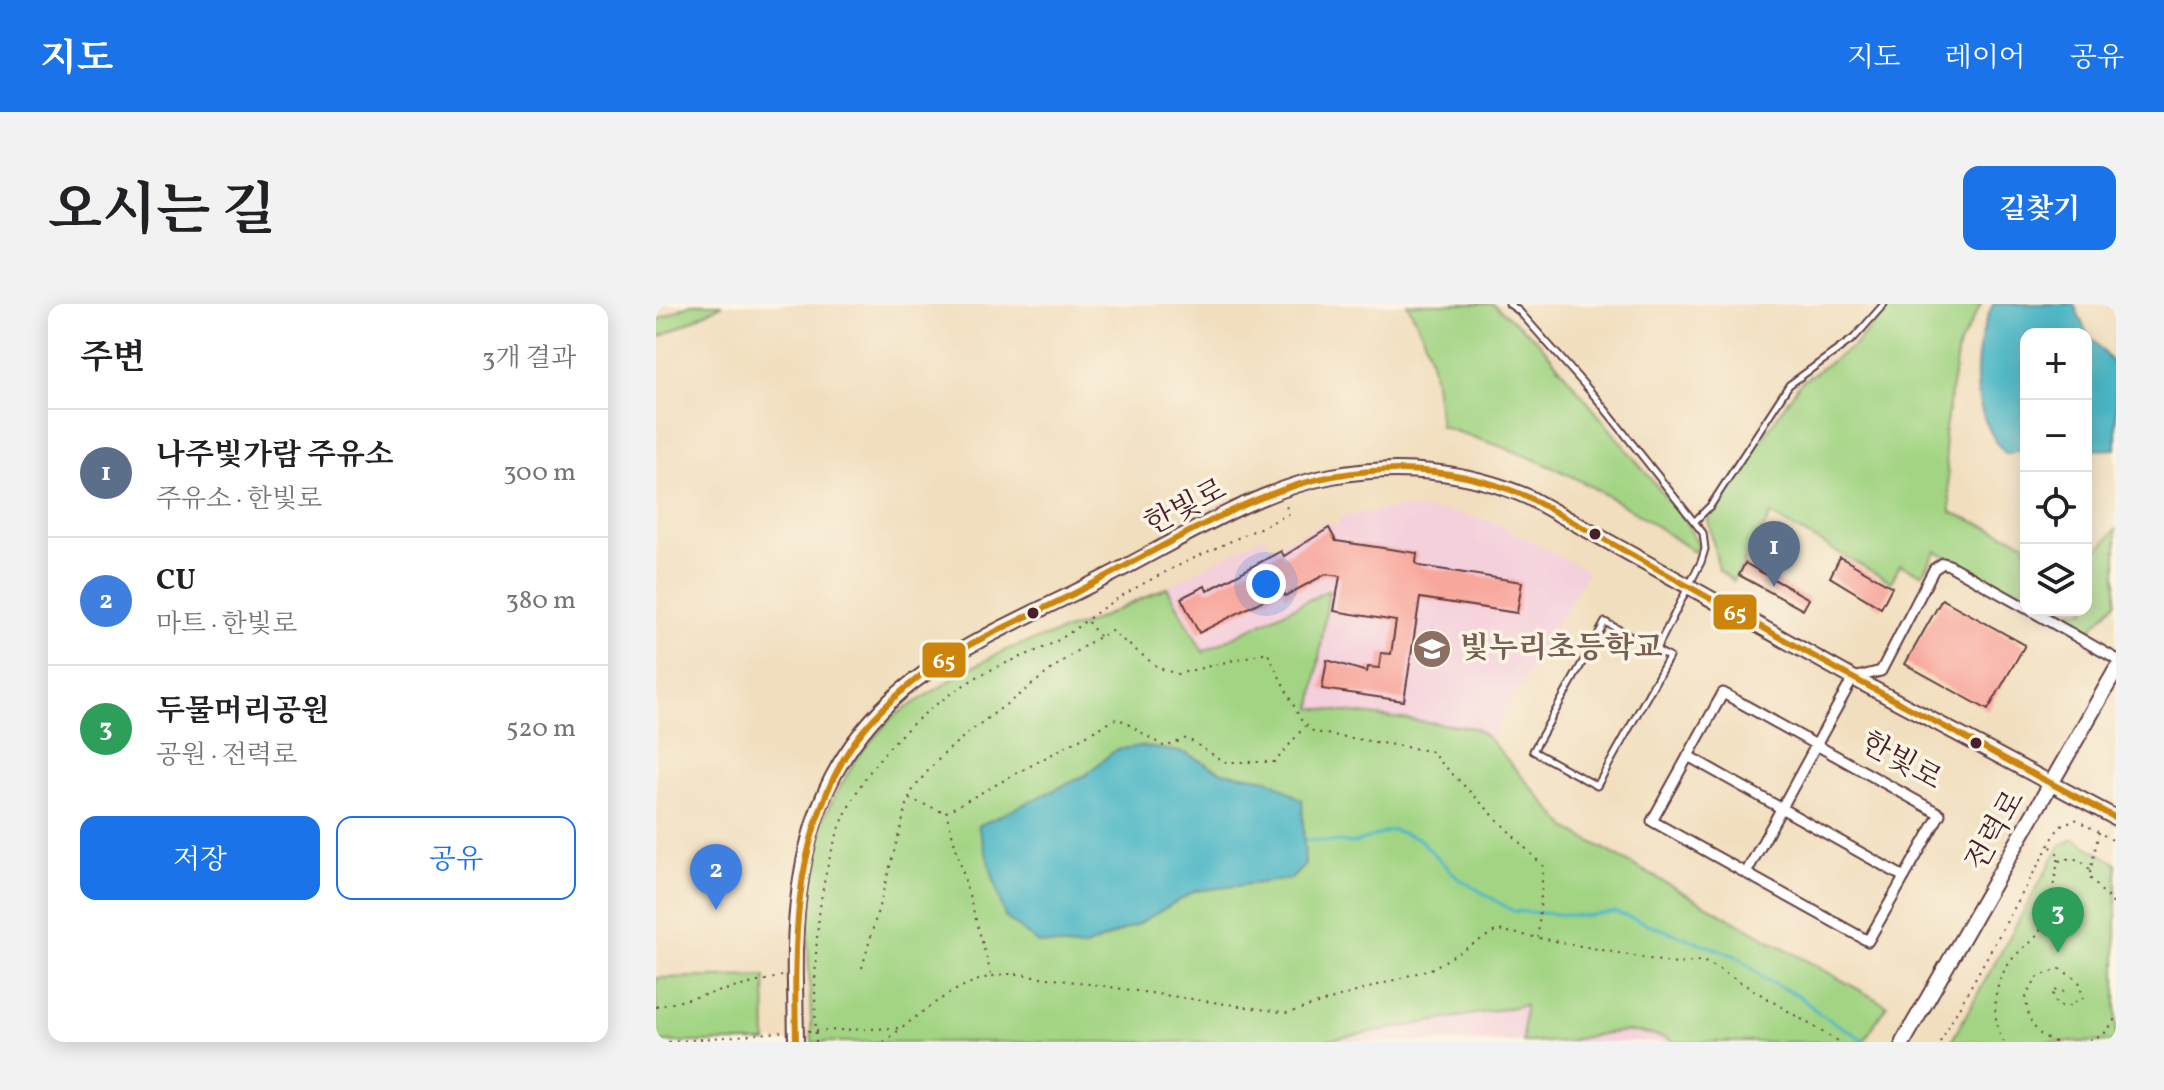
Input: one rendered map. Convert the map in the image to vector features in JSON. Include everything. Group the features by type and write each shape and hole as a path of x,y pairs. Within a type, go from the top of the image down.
{"street":[{"name":"한빛로","path":"796,1042 799,884 814,826 843,758 887,704 948,658 1281,491 1330,477 1390,469 1427,471 1485,482 1552,508 1853,678 2116,818"},
{"path":"1853,678 1881,671 1939,564 1949,565 2020,605"},
{"path":"2040,616 2116,659"},
{"name":"전력로","path":"1903,1042 2116,670"},
{"name":"한빛로","path":"1746,873 1853,678"},
{"name":"한빛로","path":"1723,693 1815,745 1940,814 1868,941 1652,821 1723,693"},
{"path":"1688,756 1904,877"}],"lane":[{"path":"1509,304 1555,351 1703,533 1705,549 1656,650"},
{"path":"1695,521 1711,505 1789,385 1854,338 1884,304"},
{"path":"1605,622 1656,650 1669,657 1597,786 1533,751 1605,622"}],"path":[{"path":"816,1042 814,975 823,875 860,782 883,750 974,678 1060,639 1120,597 1289,514 1281,491"},
{"path":"1087,620 1100,636"},
{"path":"862,968 908,799 918,782 959,736 1079,646 1111,631 1159,668 1177,674 1267,652 1306,725 1314,732 1430,751 1543,866 1538,937"},
{"path":"908,799 946,812 1118,718 1165,747 1187,738 1224,762 1275,762 1306,725"},
{"path":"946,812 992,975"},
{"path":"1940,1042 2063,823 2075,819 2116,842"},
{"path":"2100,831 2089,877 2116,907"},
{"path":"2004,1042 1994,1008 1996,990 2016,954 2034,941 2043,925 2059,855 2049,845"},
{"path":"2058,862 2071,857 2082,861 2091,872"},
{"path":"884,1042 951,992 992,975 1020,974 1288,1013 1433,968 1497,930 1676,964 1702,961 1839,1042"},
{"path":"2055,1042 2041,1036 2026,1005 2030,986 2047,972 2060,969 2079,981 2083,998 2066,1007 2056,1005 2052,990 2065,992"},
{"path":"656,1007 795,979"},
{"path":"2082,1042 2104,1034 2116,1019"},
{"path":"2036,1042 2041,1036"}],"shaded area":[{"name":"빛누리초등학교","path":"1397,508 1445,511 1491,521 1588,571 1490,740 1474,728 1312,708 1329,591 1203,652 1167,587 1263,536 1271,547 1326,523 1338,526 1339,517"},
{"path":"1635,984 1788,1042 1317,1042 1368,1035"}],"green space":[{"path":"691,304 723,304 656,339 656,321"},
{"path":"1407,304 1493,304 1538,341 1686,522 1698,544 1694,552 1636,513 1575,478 1522,454 1440,426 1427,348"},
{"path":"1891,304 1981,304 1958,348 1944,435 1951,512 2020,541 2020,596 1936,551 1922,574 1900,565 1891,582 1771,515 1733,581 1719,570 1708,519 1800,383 1855,345"},
{"path":"2116,529 2116,602 2085,635 2055,616 2092,616 2092,550 2100,548"},
{"path":"1167,587 1203,652 1329,590 1312,708 1475,728 1490,740 1568,829 1887,1005 1863,1042 1674,1042 1648,1033 1621,1032 1568,1041 1523,1042 1525,1005 1317,1042 812,1042 806,899 810,859 825,814 857,757 892,717 972,667 1008,649 1091,622"},
{"path":"2074,839 2116,863 2116,1042 1951,1042 2060,846"},
{"path":"765,976 766,1042 656,1042 656,978"}],"water":[{"path":"1993,304 2074,304 2084,328 2020,328 2020,450 2006,454 1994,437 1979,401 1977,362"},
{"path":"2092,340 2116,367 2116,449 2092,450"},
{"path":"1141,746 1186,753 1222,772 1268,779 1302,800 1305,865 1291,879 1195,891 1138,924 1083,948 1038,943 1005,917 978,826 1086,775 1115,750"}],"building":[{"path":"1329,528 1336,541 1417,553 1416,563 1420,566 1522,582 1517,613 1420,598 1404,701 1322,689 1327,660 1367,672 1368,667 1379,668 1381,653 1391,654 1396,621 1334,611 1340,576 1326,574 1285,596 1283,590 1199,633 1181,598 1205,586 1207,591 1281,551 1284,556"},
{"path":"1840,557 1892,587 1881,608 1830,577"},
{"path":"1745,563 1809,599 1803,610 1739,575"},
{"path":"1942,599 2025,645 1988,710 1905,664"}],"waterway":[{"path":"1306,840 1354,843 1392,830 1418,838 1458,878 1513,911 1583,916 1615,912 1736,956 1768,981 1799,996 1820,1014 1868,1042"}],"transit line":[{"name":"65","path":"796,1042 795,969 800,897 814,827 843,760 877,714 920,676 976,642 1234,509 1268,495 1333,476 1383,470 1432,472 1481,481 1528,497 1853,678 2116,818"}],"place":[{"name":"나주빛가람 주유소","path":"1774,587"},
{"name":"빛누리초등학교","path":"1432,649"},
{"name":"CU","path":"716,910"},
{"name":"두물머리공원","path":"2058,953"}]}
